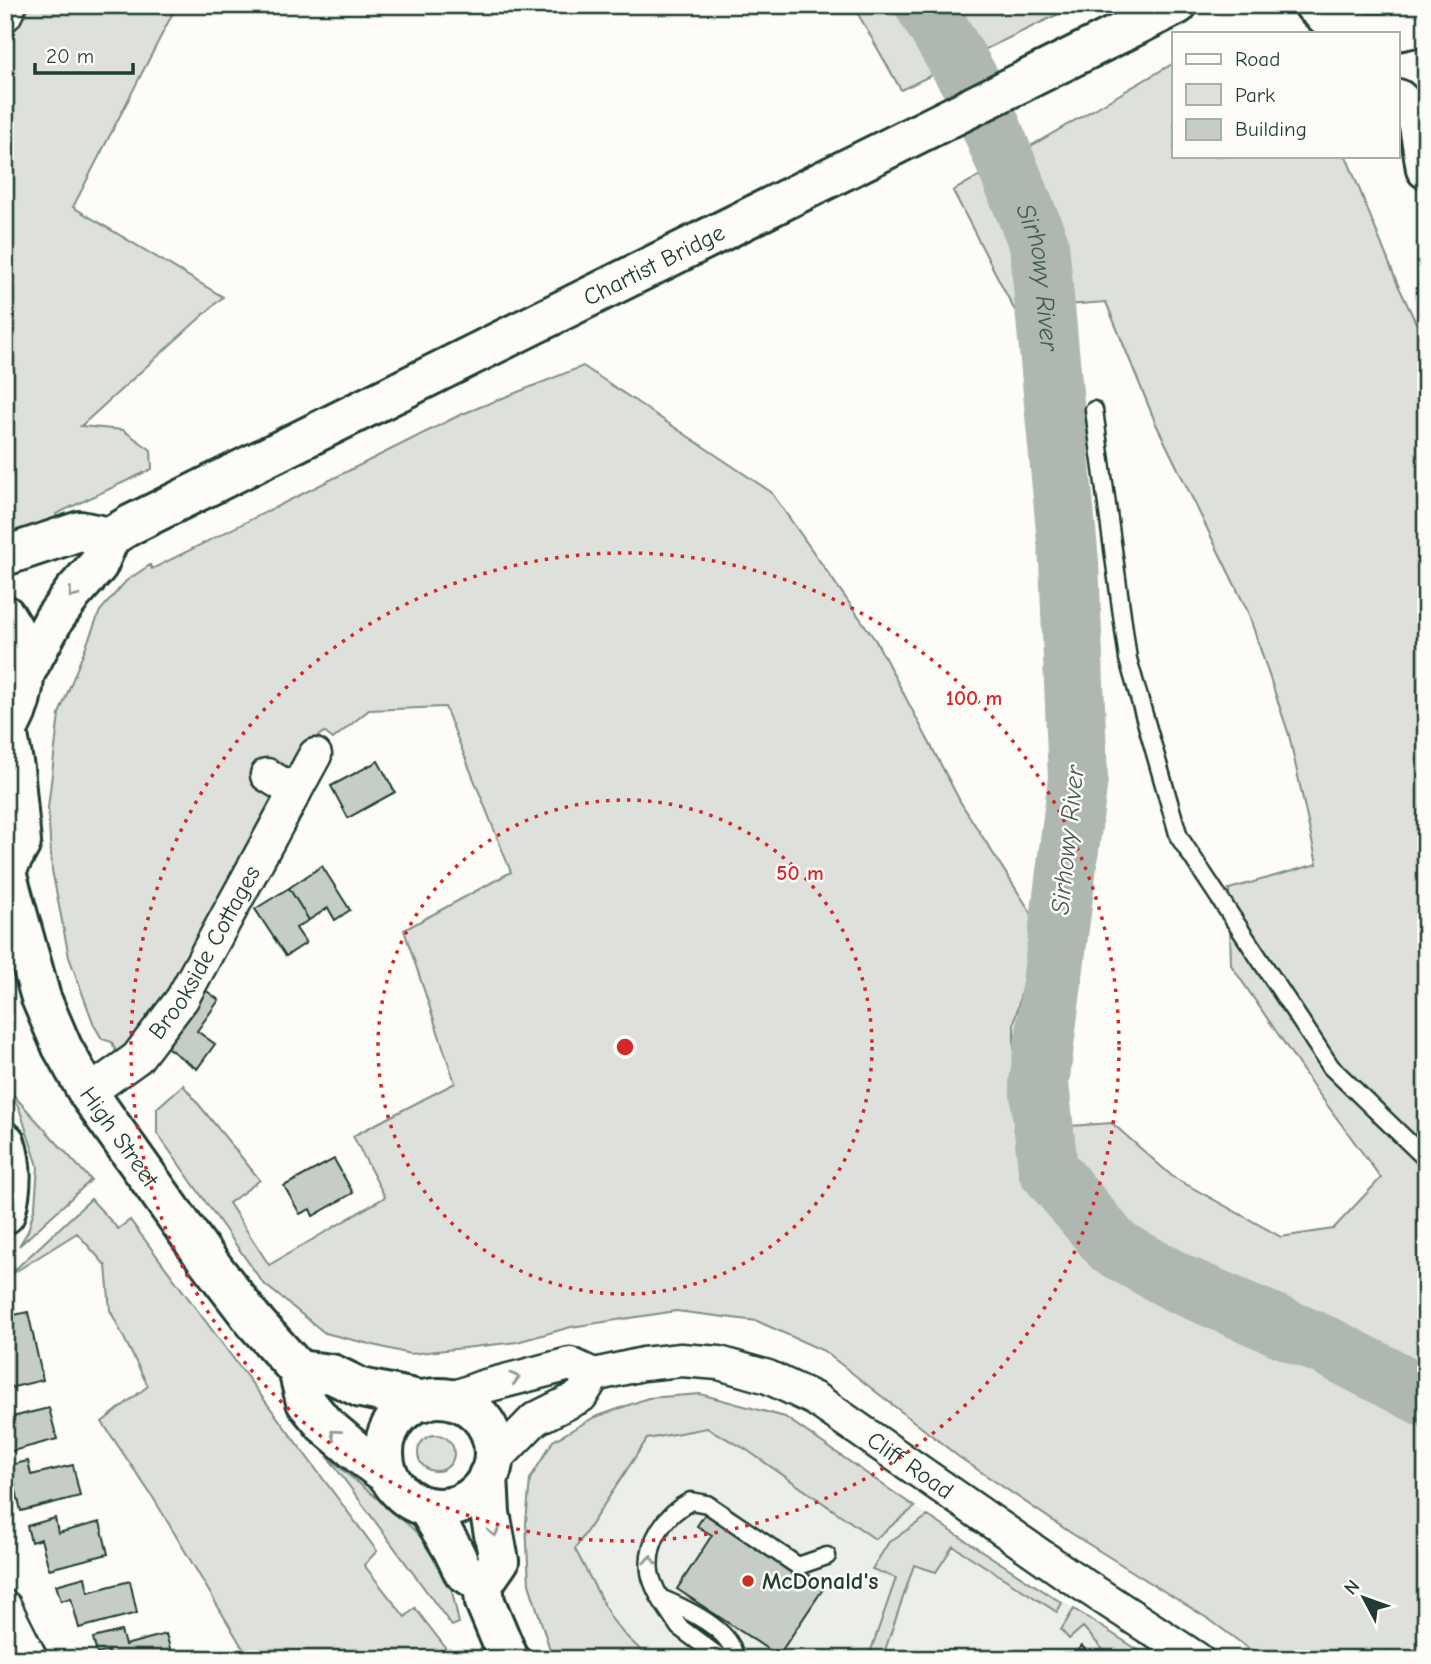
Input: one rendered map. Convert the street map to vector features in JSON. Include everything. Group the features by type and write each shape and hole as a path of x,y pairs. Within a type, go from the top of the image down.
{"main road":[{"name":"Chartist Bridge","path":"120,531 1177,5"},
{"path":"1314,5 1335,23 1353,31"},
{"path":"1398,32 1426,24"},
{"path":"1414,108 1426,169"},
{"path":"5,556 80,531 120,531"},
{"path":"24,676 54,620 98,565 120,531"},
{"path":"5,615 20,642 25,683 16,718 6,731"},
{"name":"High Street","path":"6,731 14,768 21,843 6,870 41,998 62,1047 88,1093 202,1253 254,1321 298,1370 306,1402 324,1424 388,1476"},
{"path":"5,1142 9,1154 11,1193 5,1214"},
{"path":"298,1370 331,1374 361,1388 437,1400 468,1406 482,1419 489,1430 494,1449 483,1487 460,1505 446,1508 415,1503 400,1492 388,1476 384,1461 385,1442 390,1428 402,1413 437,1400"},
{"path":"490,1469 490,1513 499,1561 484,1584 485,1602 502,1656"},
{"path":"427,1507 463,1571 484,1584"}],"street":[{"path":"5,15 10,5"},
{"name":"Brookside Cottages","path":"88,1093 137,1058 182,999 315,755"},
{"path":"267,775 295,792"},
{"name":"Cliff Road","path":"437,1400 569,1364 594,1374 681,1360 719,1363 779,1382 815,1399 1196,1659"},
{"path":"490,1469 536,1419 581,1396 594,1374"},
{"path":"5,1607 31,1659"}],"lane":[{"path":"1094,410 1128,659 1179,837 1331,1067 1426,1159"},
{"path":"722,1659 679,1627 660,1598 650,1575 649,1554 656,1536 675,1509 691,1501 707,1504 798,1566 827,1556"},
{"path":"660,1598 685,1609 726,1636 734,1659"}],"shaded area":[{"path":"706,1428 744,1448 875,1539 915,1507 1138,1650 1145,1659 650,1659 611,1618 574,1549 647,1439"}],"green space":[{"path":"21,5 177,5 73,207 223,297 81,426 123,430 151,450 152,469 56,514 60,525 5,541 5,38"},
{"path":"853,5 1077,5 901,90"},
{"path":"1172,64 1172,158 1347,158 1398,285 1426,344 1426,1659 1263,1659 1210,1620 1074,1535 959,1457 824,1351 757,1321 676,1311 571,1327 517,1342 410,1354 325,1333 263,1283 157,1133 157,1108 183,1085 260,1180 229,1203 269,1265 385,1197 353,1136 455,1083 404,930 511,872 445,707 369,710 333,739 324,732 305,745 172,985 141,1035 117,1054 112,1042 102,1039 94,1025 69,957 52,870 48,808 59,714 100,611 126,581 150,565 152,569 460,415 583,366 771,492 876,641 961,803 1037,922 1014,1024 1014,1130 1112,1123 1173,1177 1281,1237 1333,1229 1381,1178 1316,1090 1231,965 1229,889 1317,864 1289,735 1248,612 1156,424 1106,302 1014,309 953,191"},
{"path":"5,1086 91,1180 19,1246 28,1231 35,1206 38,1166 19,1108"},
{"path":"91,1199 118,1229 130,1220 377,1551 364,1565 405,1617 415,1608 445,1647 445,1659 250,1659 154,1499 102,1422 148,1386 110,1310 106,1266 77,1233 7,1277"},
{"path":"700,1394 785,1417 915,1507 875,1539 744,1448 707,1428 647,1439 575,1549 611,1618 650,1659 553,1659 529,1584 526,1523 530,1479 553,1441 593,1418 648,1398"},
{"path":"436,1435 449,1440 454,1453 449,1466 436,1471 423,1466 418,1453 423,1440"},
{"path":"327,1456 410,1526 438,1557 448,1577 459,1623 452,1626"},
{"path":"928,1516 1062,1603 1057,1612 953,1546 936,1572 914,1565 882,1659 868,1659 896,1578 872,1569 889,1542"},
{"path":"1074,1609 1138,1650 1145,1659 1111,1659 1083,1627 1069,1639 1061,1630"}],"building":[{"path":"378,761 395,792 348,818 331,786"},
{"path":"322,866 350,910 335,920 328,908 309,920 289,888"},
{"path":"289,888 309,920 296,928 306,943 286,956 255,909"},
{"path":"201,987 219,1000 197,1031 215,1044 197,1069 161,1043"},
{"path":"334,1159 353,1193 313,1216 310,1209 300,1214 284,1186"},
{"path":"28,1312 43,1380 5,1389 5,1317"},
{"path":"5,1407 8,1418 49,1408 57,1439 5,1453"},
{"path":"28,1461 31,1475 73,1465 80,1496 21,1511 14,1482 5,1484 5,1466"},
{"path":"709,1508 825,1586 778,1656 677,1589 712,1535 697,1526"},
{"path":"55,1518 58,1533 100,1522 108,1554 49,1569 41,1539 31,1542 27,1526"},
{"path":"85,1577 88,1592 130,1581 137,1613 79,1628 71,1598 61,1601 56,1585"},
{"path":"121,1631 125,1645 166,1634 173,1659 110,1659 108,1651 97,1654 93,1638"},
{"path":"1082,1646 1094,1659 1068,1659"}],"waterway":[{"name":"Sirhowy River","path":"925,5 979,97 1039,244 1069,562 1078,779 1039,1084 1048,1169 1113,1247 1180,1284 1328,1347 1426,1397"}],"place":[{"name":"McDonald's","path":"748,1581"}]}
